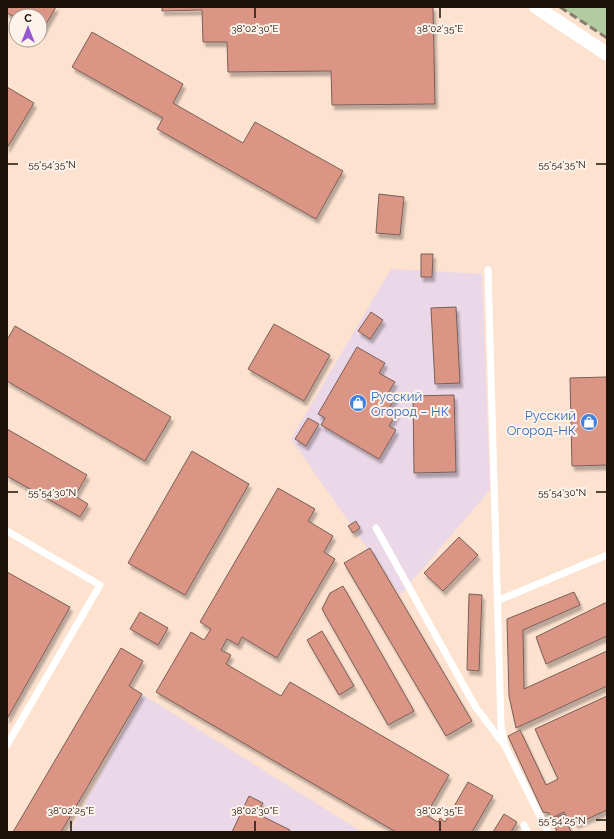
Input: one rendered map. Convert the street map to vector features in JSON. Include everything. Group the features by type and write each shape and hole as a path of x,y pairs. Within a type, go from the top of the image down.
{"street":[{"path":"536,7 607,54"}],"lane":[{"path":"488,270 501,726 505,746"},
{"path":"376,528 475,706 505,746 548,832"},
{"path":"7,531 100,585 7,745"},
{"path":"497,601 607,555"}],"shaded area":[{"path":"391,269 482,274 490,490 400,595 291,439"},
{"path":"142,694 362,832 70,832"}],"green space":[{"path":"560,7 607,7 607,38 606,37"}],"building":[{"path":"7,7 56,7 48,21 48,8 8,8 7,13"},
{"path":"162,7 433,7 435,104 332,105 331,71 228,72 227,42 203,42 202,10 162,11"},
{"path":"92,32 183,84 173,103 243,143 255,122 343,171 316,219 157,129 163,118 72,67"},
{"path":"7,87 34,103 7,148"},
{"path":"379,194 404,197 400,235 376,233"},
{"path":"421,254 433,254 432,277 421,277"},
{"path":"456,307 460,383 435,384 431,308"},
{"path":"371,312 383,320 370,339 358,331"},
{"path":"274,324 330,355 304,401 248,369"},
{"path":"15,326 171,417 145,461 7,381 7,340"},
{"name":"Русский Огород – НК","path":"357,347 385,363 379,373 395,382 388,393 396,397 389,408 397,413 389,426 396,430 379,459 321,425 325,418 318,414"},
{"name":"Русский Огород-НК","path":"607,377 607,465 572,466 570,378"},
{"path":"454,395 456,472 414,473 413,396"},
{"path":"308,418 319,424 306,446 295,439"},
{"path":"7,429 87,475 75,496 88,504 80,517 7,476"},
{"path":"192,451 249,484 185,595 128,563"},
{"path":"278,488 315,509 308,521 333,536 324,552 335,559 277,658 242,637 238,645 227,639 221,650 231,655 226,664 281,696 290,682 449,775 426,815 438,822 440,818 445,822 468,782 493,796 472,832 396,832 156,692 191,632 204,640 211,629 200,622"},
{"path":"356,521 360,528 353,533 348,526"},
{"path":"459,537 478,555 443,591 424,573"},
{"path":"370,548 472,721 446,736 344,563"},
{"path":"7,572 70,607 7,719"},
{"path":"343,586 414,711 388,725 322,609 330,593"},
{"path":"574,592 580,605 523,630 524,689 607,651 607,686 516,728 509,696 507,619"},
{"path":"469,594 482,595 479,671 467,670"},
{"path":"605,603 607,604 607,636 546,664 536,637"},
{"path":"140,612 168,628 158,645 130,629"},
{"path":"322,631 354,686 339,695 307,640"},
{"path":"121,648 143,661 129,686 142,694 61,832 13,832"},
{"path":"607,696 607,810 576,824 573,819 569,821 564,812 552,818 549,813 543,812 508,736 520,730 546,785 558,779 535,729"},
{"path":"249,796 263,803 258,814 290,830 289,832 232,832"},
{"path":"504,814 517,822 511,832 493,832"},
{"path":"564,814 571,832 557,832 552,819"}],"railway":[{"path":"560,7 607,38"}],"place":[{"name":"Русский Огород – НК","path":"358,403"},
{"name":"Русский Огород-НК","path":"589,422"}]}
